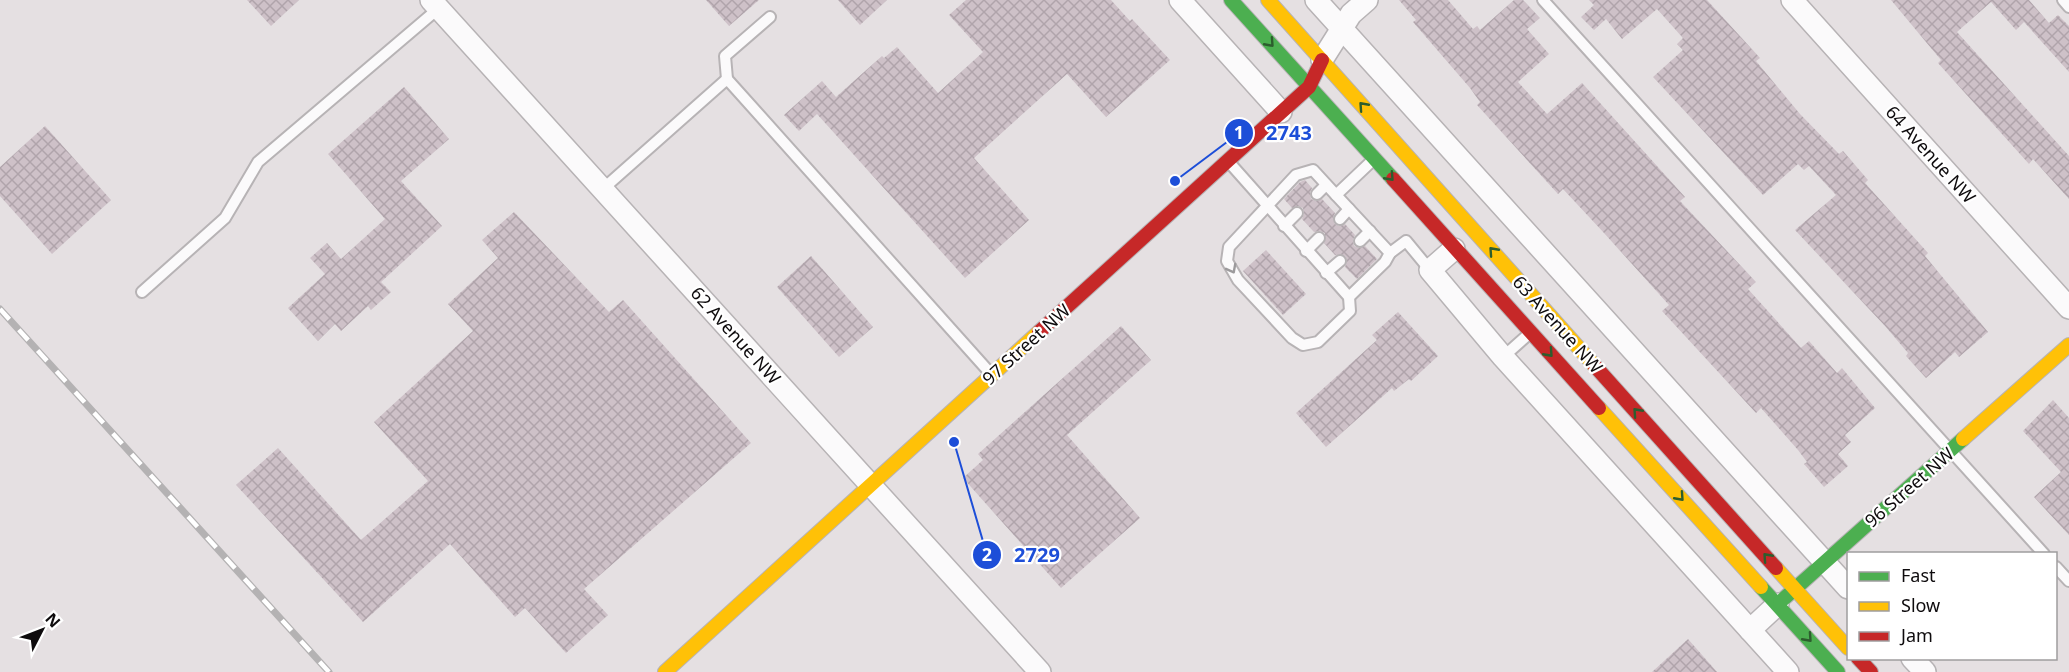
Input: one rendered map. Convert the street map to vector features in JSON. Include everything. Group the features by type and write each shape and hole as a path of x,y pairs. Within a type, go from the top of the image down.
{"main road":[{"name":"63 Avenue NW","path":"1231,0 1838,672"},
{"name":"63 Avenue NW","path":"1268,0 1847,647"},
{"name":"97 Street NW","path":"665,672 1309,87 1322,60"},
{"name":"96 Street NW","path":"1778,604 2069,345"},
{"path":"1860,660 1871,672"}],"street":[{"path":"1180,0 1281,112"},
{"name":"63 Avenue NW","path":"1316,0 1847,587"},
{"name":"97 Street NW","path":"1322,60 1341,28 1367,0"},
{"name":"64 Avenue NW","path":"1792,0 2069,308"},
{"name":"62 Avenue NW","path":"435,4 1040,672"},
{"path":"1454,249 1430,270 1503,357 1788,672"},
{"name":"96 Street NW","path":"1750,630 1778,604"},
{"path":"1914,660 1925,672"}],"lane":[{"path":"1543,0 2041,552"},
{"path":"2063,0 2069,7"},
{"path":"142,292 225,218 258,162 435,4"},
{"path":"770,17 725,56 727,79 992,375"},
{"path":"604,188 727,79"},
{"path":"1336,195 1374,159"},
{"path":"1227,161 1266,205 1306,251 1349,297 1350,311 1318,342 1303,345 1292,338 1238,280 1227,261 1229,247 1266,205 1296,175 1313,170 1390,253"},
{"path":"1317,194 1326,185"},
{"path":"1340,219 1349,209"},
{"path":"1284,226 1297,213"},
{"path":"1360,241 1370,231"},
{"path":"1306,251 1319,238"},
{"path":"1349,297 1385,262 1390,253 1406,241 1430,270"},
{"path":"1326,273 1340,261"},
{"path":"1503,357 1531,333"},
{"path":"2057,569 2069,581"}],"building":[{"path":"247,0 299,0 271,26"},
{"path":"706,0 759,0 729,26"},
{"path":"838,0 887,0 860,25"},
{"path":"966,0 1111,0 1170,60 1106,117 1067,74 974,158 1029,220 965,278 817,114 799,131 784,115 822,81 836,97 882,56 884,58 897,47 938,93 983,52 949,15"},
{"path":"1399,0 1448,0 1473,29 1477,26 1480,30 1514,0 1523,0 1540,18 1527,29 1549,54 1518,82 1547,114 1582,83 1685,197 1680,201 1756,282 1748,289 1801,348 1809,341 1837,373 1842,368 1875,408 1845,435 1851,442 1838,454 1848,466 1824,487 1804,464 1807,462 1798,450 1761,408 1756,413 1662,311 1669,305 1604,233 1563,189 1558,194 1477,105 1480,102 1470,88 1413,22 1416,20"},
{"path":"1589,0 1707,0 1760,58 1756,61 1800,114 1839,154 1843,151 1868,180 1865,183 1928,253 1925,256 1988,332 1959,357 1955,352 1926,378 1906,356 1908,353 1885,326 1795,230 1836,195 1809,166 1804,170 1798,164 1763,195 1653,77 1683,50 1677,44 1683,38 1657,9 1622,39 1606,19 1594,30 1581,17 1594,5"},
{"path":"1891,0 2029,0 2049,23 2058,15 2069,26 2069,72 2024,22 2016,30 1991,2 1957,32 2069,156 2069,199 2033,159 2029,164 1938,63 1941,60"},
{"path":"404,87 449,139 401,181 442,226 381,282 391,292 371,310 368,306 341,331 335,324 318,341 288,308 325,274 310,258 327,243 341,259 385,219 328,154"},
{"path":"45,126 111,200 52,254 0,196 0,167"},
{"path":"1305,180 1312,188 1311,199 1316,201 1322,199 1335,213 1333,218 1335,224 1339,226 1345,224 1355,235 1354,246 1359,248 1365,246 1377,259 1357,279 1345,267 1347,260 1345,256 1335,255 1324,243 1325,233 1314,232 1302,219 1303,208 1298,206 1292,208 1284,199 1300,182"},
{"path":"514,212 609,312 623,300 751,443 584,589 608,615 566,653 525,608 515,617 450,544 363,622 236,485 278,448 361,540 428,481 374,422 473,331 448,304 498,258 482,240"},
{"path":"1266,250 1306,294 1283,315 1243,271"},
{"path":"811,256 873,327 839,357 777,287"},
{"path":"1398,312 1438,356 1411,381 1409,379 1394,391 1392,388 1326,447 1296,413 1377,340 1372,335"},
{"path":"1121,326 1151,360 1067,435 1140,518 1061,588 963,478 983,460 978,454"},
{"path":"2053,400 2069,418 2069,535 2034,497 2061,472 2023,431"},
{"path":"1688,639 1717,672 1652,672"}],"railway":[{"path":"0,309 329,672"}],"traffic: fast":[{"path":"1231,0 1393,179"},
{"path":"1780,602 1963,439"},
{"path":"1761,587 1838,672"}],"traffic: slow":[{"path":"1268,0 1594,365"},
{"path":"665,672 1039,332"},
{"path":"1963,439 2069,345"},
{"path":"1599,408 1761,587"},
{"path":"1776,568 1847,647"}],"traffic: jam":[{"path":"1039,332 1309,87 1322,60"},
{"path":"1393,179 1599,408"},
{"path":"1594,365 1776,568"},
{"path":"1860,660 1871,672"}],"place":[{"name":"2743","path":"1175,181"},
{"name":"2729","path":"954,442"}]}
